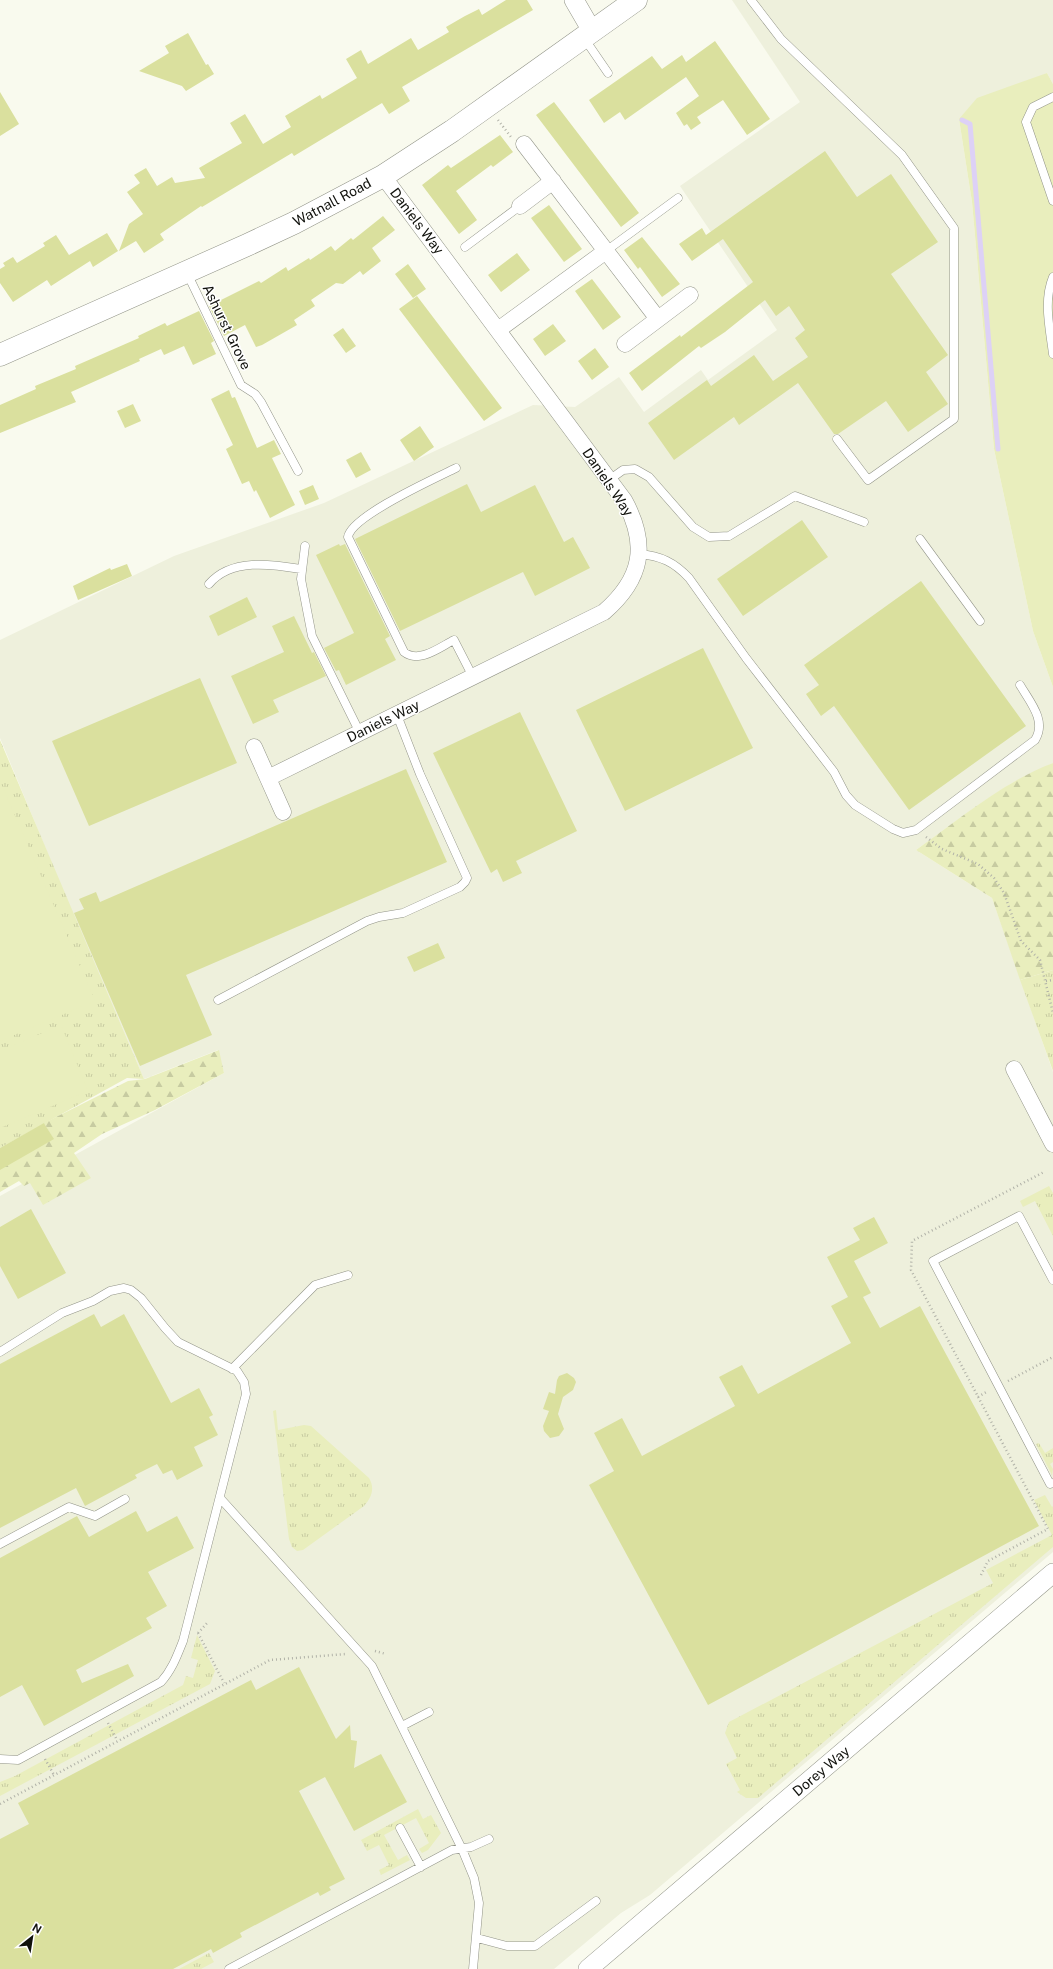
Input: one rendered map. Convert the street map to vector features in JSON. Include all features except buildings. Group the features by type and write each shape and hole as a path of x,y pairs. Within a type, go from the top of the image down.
{"main road":[{"name":"Watnall Road","path":"0,355 294,223 383,176 430,146 636,0"}],"street":[{"path":"574,0 588,34"},
{"path":"524,144 658,319"},
{"name":"Daniels Way","path":"268,778 604,612 625,589 636,566 639,554 638,534 632,514 624,500 383,176"},
{"path":"520,206 553,181"},
{"path":"498,330 606,251"},
{"path":"625,344 690,295"},
{"path":"254,748 283,812"},
{"path":"1014,1069 1053,1144"},
{"name":"Dorey Way","path":"588,1969 1053,1573"}],"lane":[{"path":"751,0 782,40 902,154 954,228 954,419 868,480 837,439"},
{"path":"588,34 608,72"},
{"path":"1053,97 1033,107 1026,122 1053,200"},
{"path":"606,251 678,198"},
{"path":"465,247 520,206"},
{"name":"Ashurst Grove","path":"187,272 241,385 251,391 261,402 298,471"},
{"path":"1053,277 1048,288 1048,316 1053,354"},
{"path":"456,468 374,510 351,530 348,537 404,652 408,655 420,657 454,640 473,677"},
{"path":"609,480 623,470 635,469 649,477 693,527 709,537 729,536 795,496 864,522"},
{"path":"920,539 980,621"},
{"path":"305,546 301,569 301,579 312,636 360,733"},
{"path":"639,554 659,557 674,563 689,578 746,658 834,772 846,795 855,805 893,829 903,833 916,830 1035,740 1040,733 1039,720 1020,685"},
{"path":"209,584 216,576 226,570 239,566 260,565 301,569"},
{"path":"218,1000 367,921 379,917 403,913 460,887 466,882 467,878 420,774 397,714"},
{"path":"1053,1280 1019,1216 933,1261 1050,1484 1053,1483"},
{"path":"232,1369 315,1285 348,1275"},
{"path":"0,1352 62,1313 93,1301 110,1291 124,1288 130,1290 141,1298 178,1342 232,1369 242,1378 246,1394 183,1641 171,1669 161,1682 18,1760 0,1759"},
{"path":"220,1498 361,1652 372,1666 462,1849 474,1878 479,1899 473,1969"},
{"path":"0,1544 69,1507 95,1516 125,1499"},
{"path":"402,1726 429,1712"},
{"path":"400,1828 421,1867"},
{"path":"229,1969 452,1850 471,1847 489,1839"},
{"path":"476,1938 507,1946 535,1946 596,1901"}],"path":[{"path":"487,106 514,141 524,144"},
{"path":"916,830 942,849 978,864 994,878 1004,893 1021,941 1040,960 1053,1013"},
{"path":"1046,981 1053,980"},
{"path":"981,1575 988,1560 1048,1529 911,1270 912,1241 1044,1172"},
{"path":"978,1397 1053,1357"},
{"path":"208,1622 197,1632 224,1682"},
{"path":"0,1804 224,1682 270,1660 374,1651 386,1654"},
{"path":"103,1713 117,1740"},
{"path":"39,1748 54,1775"}],"shaded area":[{"path":"732,0 1053,0 1053,84 1047,73 959,119 972,202 994,449 1033,631 1053,687 1053,763 1012,783 978,805 916,850 992,898 1053,1072 1053,1552 650,1895 621,1913 554,1969 0,1969 0,1196 224,1073 218,1050 144,1079 62,888 0,738 0,640 174,556 324,503 533,405 575,407 619,377 644,412 701,370 708,380 777,330 680,186 800,102"}],"green space":[{"path":"1047,73 1053,84 1053,687 1033,631 994,449 972,202 959,119 977,98"},
{"path":"0,740 144,1079 127,1078 0,1148"},
{"path":"1053,763 1053,970 1020,980 992,898 916,850 999,791 1017,780"},
{"path":"0,781 95,1001 0,1041"},
{"path":"1053,970 1053,1071 1020,980"},
{"path":"61,1025 88,1091 0,1128 0,1051"},
{"path":"219,1050 224,1073 155,1110 102,1134 74,1153 91,1178 43,1205 30,1183 24,1186 19,1181 0,1192 0,1162 53,1138 44,1123 128,1081 145,1079"},
{"path":"1049,1186 1053,1193 1053,1236 1035,1201 1023,1207 1020,1201"},
{"path":"276,1410 278,1430 304,1425 311,1426 369,1478 372,1485 371,1496 364,1506 303,1550 297,1551 292,1547 289,1539 273,1411"},
{"path":"1039,1443 1045,1453 1053,1448 1053,1462 1050,1464 1053,1469 1052,1475 1036,1444"},
{"path":"1045,1495 1052,1507 1053,1506 1053,1547 758,1798 746,1798 737,1792 740,1790 726,1764 737,1758 725,1733 729,1722 993,1583 986,1570 1052,1535 1034,1500"},
{"path":"197,1635 215,1671 210,1684 0,1796 0,1782 15,1776 183,1685 186,1676 193,1678 198,1660 191,1658"},
{"path":"418,1809 423,1819 431,1815 441,1833 428,1850 422,1853 419,1849 429,1843 416,1818 384,1835 398,1860 407,1855 410,1860 381,1875 379,1870 389,1865 379,1845 367,1851 361,1840"},
{"path":"209,1953 214,1962 201,1969 179,1969"}],"waterway":[{"path":"962,120 970,124 998,449"}]}
